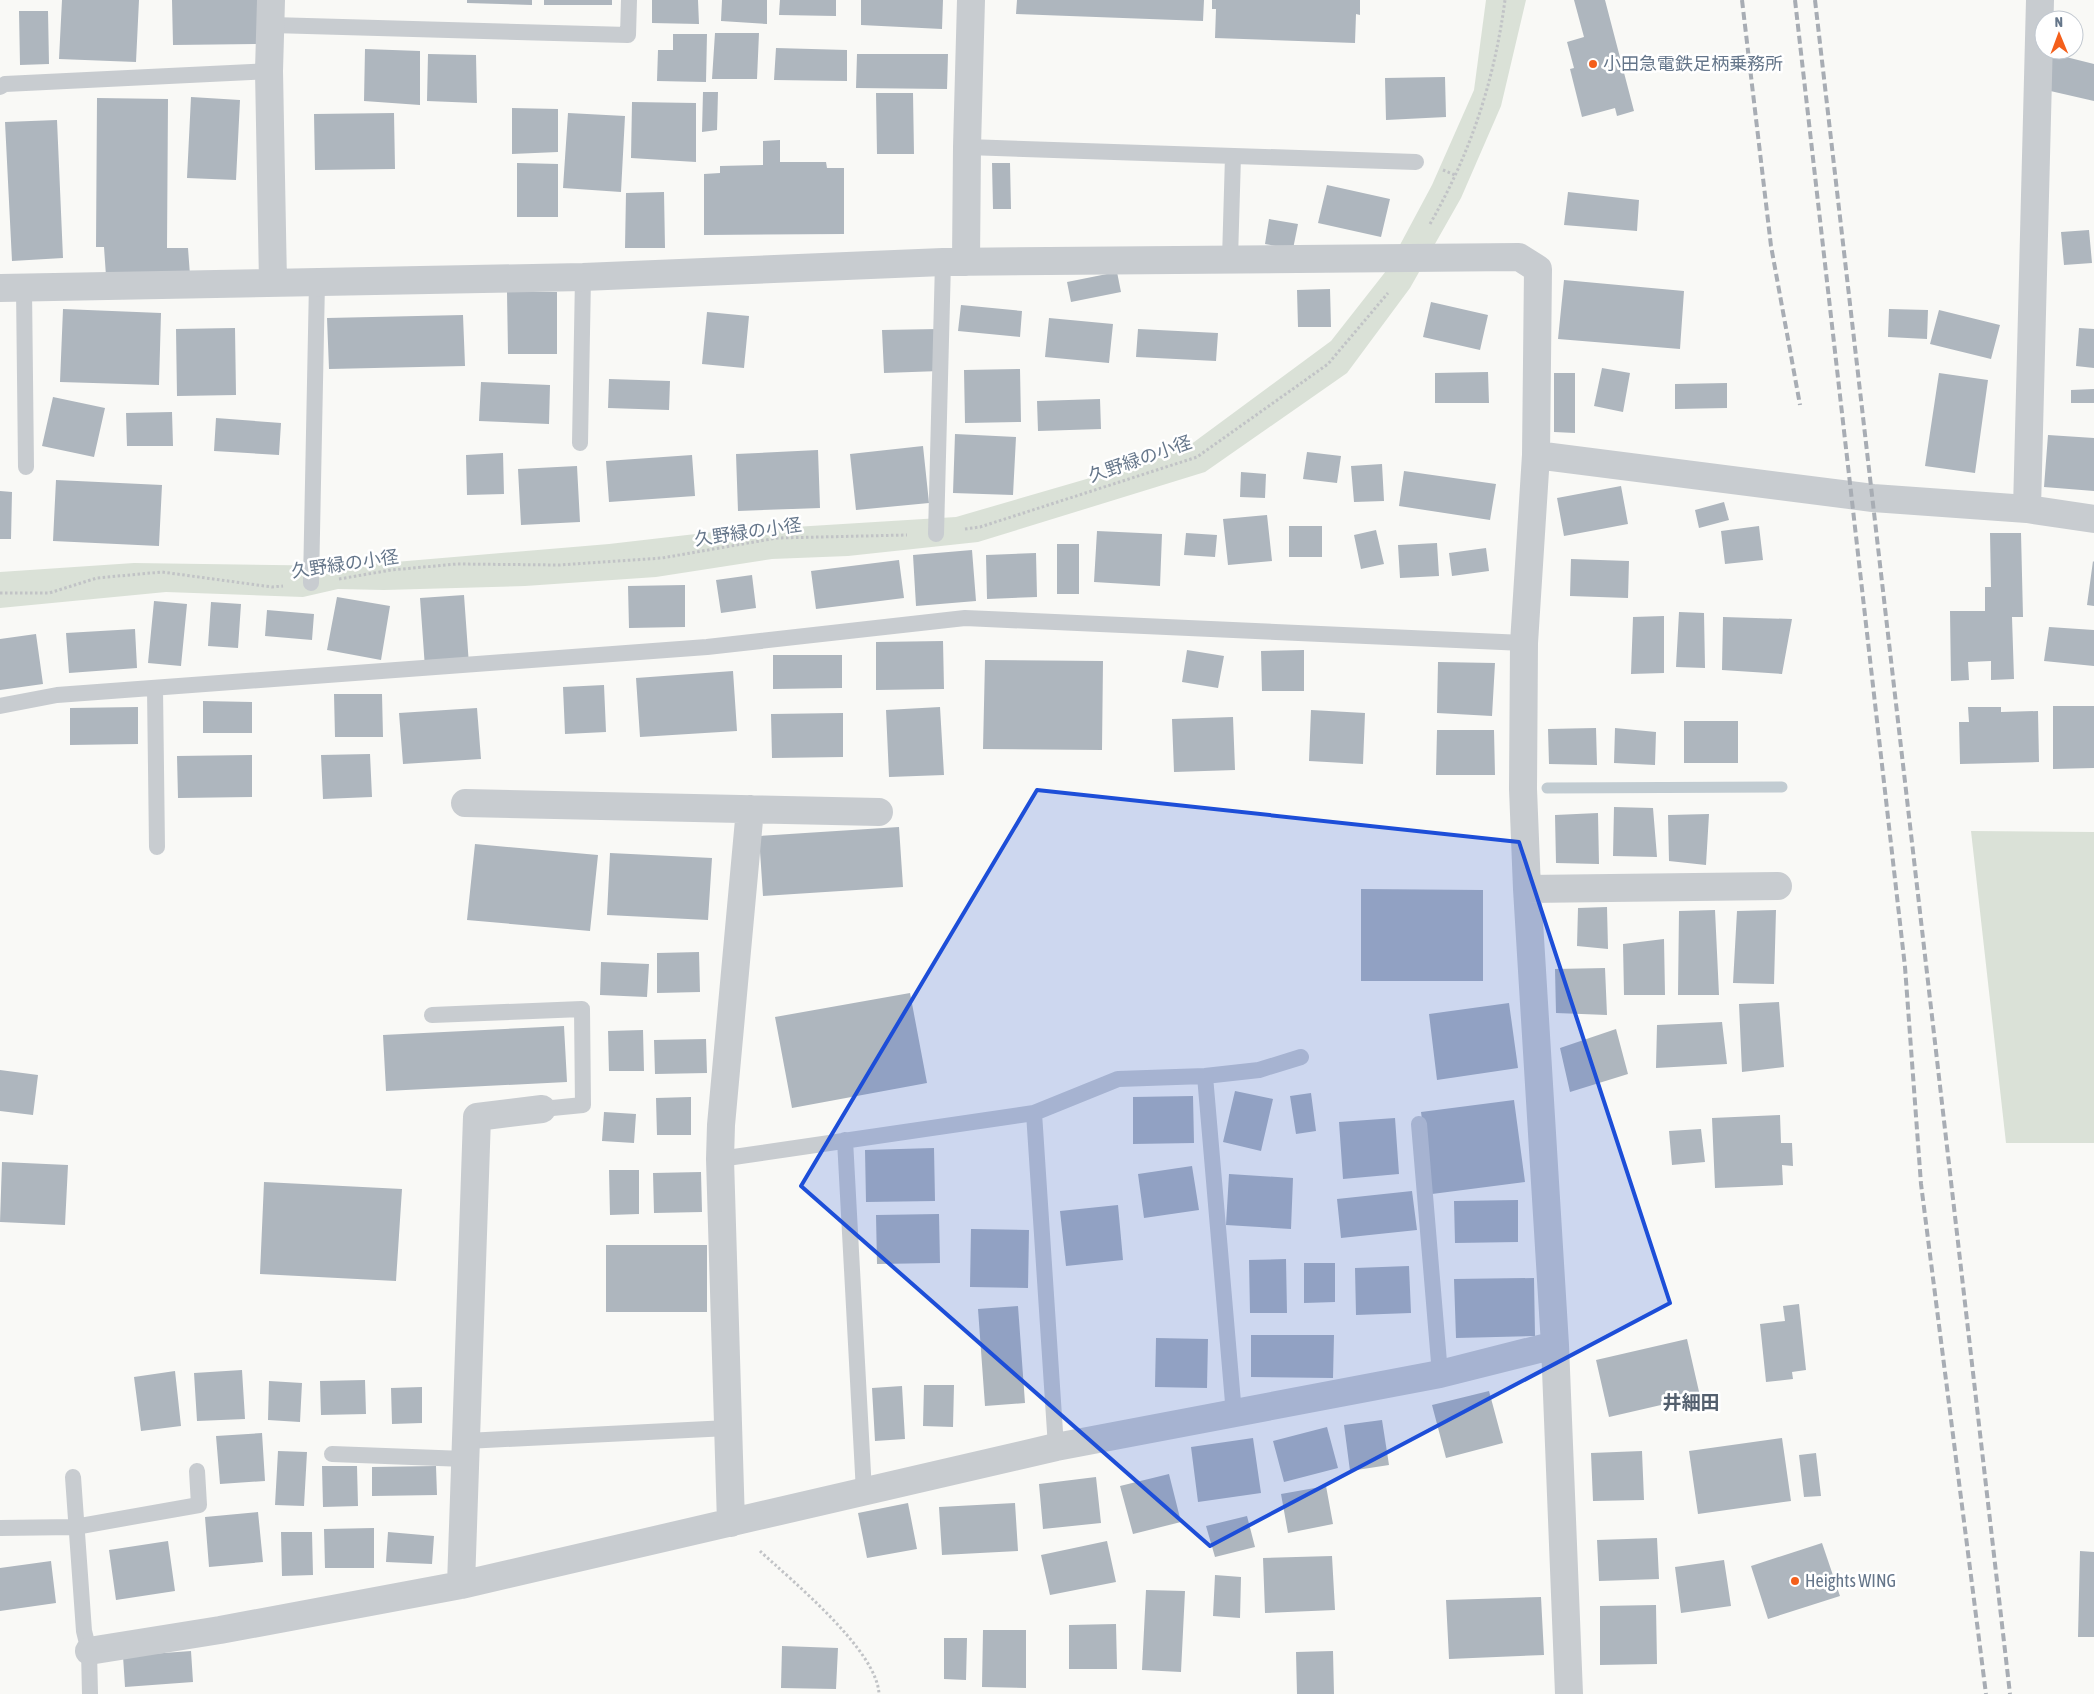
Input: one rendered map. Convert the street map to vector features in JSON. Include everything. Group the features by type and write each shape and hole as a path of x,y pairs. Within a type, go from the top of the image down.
{"street":[{"path":"955,262 967,147 971,0"},
{"path":"2027,509 2040,0"},
{"path":"271,12 269,71 272,283"},
{"path":"12,288 583,277 955,262 1230,258 1519,257 1538,269 1536,455 1524,644 1523,789 1527,889 1555,1346 1569,1694"},
{"path":"1536,455 1873,498 2027,509 2094,519"},
{"path":"465,803 879,812"},
{"path":"731,1523 720,1159 721,1125 750,809"},
{"path":"1527,889 1778,886"},
{"path":"461,1585 477,1117 542,1109"},
{"path":"89,1651 220,1630 461,1585 1056,1446 1440,1374 1555,1346"}],"lane":[{"path":"271,12 628,35 628,0"},
{"path":"0,87 5,84 269,71"},
{"path":"967,147 1416,162"},
{"path":"1230,258 1233,156"},
{"path":"936,534 955,262"},
{"path":"580,443 583,277"},
{"path":"311,583 316,282"},
{"path":"12,288 26,467"},
{"path":"0,706 57,695 707,647 965,618 1524,644"},
{"path":"155,689 157,848"},
{"path":"432,1015 582,1009 584,1105 542,1109"},
{"path":"720,1159 1034,1113 1118,1079 1205,1076 1259,1070 1301,1057"},
{"path":"1205,1076 1234,1414"},
{"path":"1034,1113 1056,1446"},
{"path":"1420,1124 1440,1374"},
{"path":"845,1140 864,1492"},
{"path":"332,1454 466,1450 728,1428"},
{"path":"0,1528 75,1527 199,1505 198,1471"},
{"path":"72,1477 84,1631 89,1651 90,1694"}],"path":[{"name":"久野緑の小径","path":"0,593 49,593 97,578 162,572 272,587 311,583 391,570 457,564 559,565 662,558 777,538 936,534 980,527 1196,457 1328,364 1386,295 1411,257 1466,154 1486,98 1500,40 1505,0"},
{"path":"731,1523 836,1624 864,1656 877,1682 880,1694"}],"highlighted area":[{"path":"1037,790 1519,842 1670,1303 1210,1546 801,1186"}],"shaded area":[{"path":"1486,0 1526,0 1501,106 1461,198 1410,288 1347,373 1205,472 978,542 848,556 772,559 656,577 525,586 384,590 338,589 303,597 166,592 0,608 0,572 134,563 348,566 609,544 713,532 956,517 1090,478 1190,445 1331,341 1386,271 1432,185 1474,90"},
{"path":"1971,831 2094,832 2094,1143 2006,1143"}],"building":[{"path":"62,0 139,0 136,62 59,59"},
{"path":"172,0 260,0 261,44 173,45"},
{"path":"467,0 532,0 532,5 467,3"},
{"path":"544,0 612,0 612,5 544,5"},
{"path":"652,0 698,0 699,24 652,23"},
{"path":"722,0 767,0 767,24 721,21"},
{"path":"780,0 836,0 836,16 779,15"},
{"path":"861,0 943,0 942,29 861,25"},
{"path":"1017,0 1204,0 1203,21 1016,14"},
{"path":"1212,0 1360,0 1360,15 1356,14 1355,43 1215,38 1216,9 1212,9"},
{"path":"1574,0 1605,0 1634,111 1617,116 1615,108 1582,117 1570,69 1574,68 1567,42 1584,37"},
{"path":"19,11 48,11 49,64 20,65"},
{"path":"715,33 759,33 757,79 712,79"},
{"path":"673,34 707,34 706,82 657,81 658,50 673,50"},
{"path":"776,48 847,50 847,81 774,80"},
{"path":"365,49 420,51 420,105 364,101"},
{"path":"428,54 476,55 477,103 427,101"},
{"path":"857,54 948,54 947,89 856,88"},
{"path":"2049,60 2078,60 2094,64 2094,101 2046,90"},
{"path":"1445,77 1446,117 1386,120 1385,78"},
{"path":"703,92 718,92 717,130 702,132"},
{"path":"876,93 913,93 914,154 877,154"},
{"path":"191,97 240,100 236,180 187,178"},
{"path":"97,98 168,99 167,248 188,248 190,275 106,276 104,247 96,247"},
{"path":"632,102 696,103 696,162 631,158"},
{"path":"512,108 558,109 558,152 512,154"},
{"path":"394,113 395,169 315,170 314,114"},
{"path":"568,113 625,116 621,192 563,188"},
{"path":"57,120 63,258 12,261 5,122"},
{"path":"780,140 780,162 826,162 827,168 844,168 844,234 704,235 704,174 720,173 720,166 763,165 763,141"},
{"path":"517,163 558,164 558,217 517,217"},
{"path":"992,163 1010,163 1011,209 993,209"},
{"path":"1327,185 1390,199 1381,237 1318,223"},
{"path":"664,192 665,248 625,248 626,193"},
{"path":"1568,192 1639,200 1637,231 1564,225"},
{"path":"1269,219 1298,224 1293,249 1265,244"},
{"path":"2089,230 2092,263 2064,265 2061,232"},
{"path":"1117,272 1121,292 1071,302 1067,282"},
{"path":"1564,280 1684,291 1680,349 1558,339"},
{"path":"1330,289 1331,327 1298,327 1297,290"},
{"path":"507,292 557,292 557,354 508,354"},
{"path":"1431,302 1488,315 1480,350 1423,337"},
{"path":"961,305 1022,311 1020,337 958,331"},
{"path":"63,309 161,313 159,385 60,382"},
{"path":"1889,309 1928,310 1927,339 1888,337"},
{"path":"1939,310 2000,325 1991,359 1930,344"},
{"path":"707,312 749,316 744,368 702,364"},
{"path":"463,315 465,366 329,369 327,318"},
{"path":"1049,318 1113,324 1109,363 1045,357"},
{"path":"235,328 236,395 177,396 176,329"},
{"path":"2079,328 2094,329 2094,368 2076,366"},
{"path":"938,329 940,371 884,373 882,330"},
{"path":"1138,329 1218,333 1216,361 1136,357"},
{"path":"1602,368 1630,373 1623,412 1594,406"},
{"path":"1020,369 1021,422 965,423 964,370"},
{"path":"1488,372 1489,403 1435,403 1435,373"},
{"path":"1554,373 1575,373 1575,433 1554,432"},
{"path":"1939,373 1988,380 1975,473 1925,466"},
{"path":"609,379 670,381 669,410 608,408"},
{"path":"481,382 550,385 549,424 479,421"},
{"path":"1727,383 1727,408 1675,409 1675,384"},
{"path":"2094,389 2094,403 2071,403 2071,390"},
{"path":"53,397 105,408 94,457 42,446"},
{"path":"1100,399 1101,429 1038,431 1037,401"},
{"path":"172,412 173,446 127,446 126,413"},
{"path":"216,418 281,423 279,455 214,451"},
{"path":"955,434 1016,437 1013,495 953,493"},
{"path":"2048,435 2094,438 2094,491 2044,487"},
{"path":"923,446 929,503 856,510 850,454"},
{"path":"818,450 820,508 738,511 736,454"},
{"path":"1307,452 1341,456 1337,483 1303,479"},
{"path":"503,453 504,494 467,495 466,455"},
{"path":"692,455 695,496 609,502 606,461"},
{"path":"1382,464 1384,501 1354,502 1351,466"},
{"path":"577,466 580,522 521,525 518,469"},
{"path":"1404,471 1496,484 1490,520 1399,506"},
{"path":"1241,472 1266,474 1265,498 1240,497"},
{"path":"56,480 162,485 159,546 53,541"},
{"path":"1621,486 1628,524 1564,536 1557,498"},
{"path":"0,491 12,492 11,539 0,539"},
{"path":"1724,502 1729,520 1699,528 1695,510"},
{"path":"1267,515 1272,561 1228,565 1223,519"},
{"path":"1289,526 1322,526 1322,557 1289,557"},
{"path":"1759,526 1763,560 1725,564 1721,531"},
{"path":"1376,530 1384,564 1361,569 1354,535"},
{"path":"1097,531 1162,534 1160,586 1094,582"},
{"path":"1186,533 1217,535 1215,557 1184,555"},
{"path":"1990,533 2021,533 2023,617 2012,617 2014,679 1991,680 1991,661 1968,662 1969,680 1951,681 1950,611 1985,611 1985,587 1991,587"},
{"path":"1437,543 1439,576 1400,578 1398,545"},
{"path":"1057,544 1079,544 1079,594 1057,594"},
{"path":"1486,548 1489,571 1452,576 1449,553"},
{"path":"972,550 976,601 916,606 913,555"},
{"path":"1036,553 1037,597 987,599 986,555"},
{"path":"1571,559 1629,561 1628,598 1570,596"},
{"path":"899,560 904,598 816,609 811,571"},
{"path":"2094,562 2094,606 2087,605"},
{"path":"752,575 756,608 721,613 716,580"},
{"path":"685,585 685,627 629,628 628,586"},
{"path":"464,595 469,665 425,668 420,598"},
{"path":"337,597 390,606 381,660 327,650"},
{"path":"154,601 187,604 181,666 148,663"},
{"path":"211,602 241,604 238,648 208,646"},
{"path":"267,610 314,614 312,640 265,636"},
{"path":"1679,612 1704,613 1705,668 1676,667"},
{"path":"1664,616 1664,673 1631,674 1633,617"},
{"path":"1723,617 1792,619 1782,674 1722,670"},
{"path":"2049,627 2094,630 2094,666 2044,661"},
{"path":"135,629 137,668 69,673 66,633"},
{"path":"36,634 43,684 0,690 0,639"},
{"path":"943,641 944,689 876,690 876,642"},
{"path":"1187,650 1224,656 1218,688 1182,682"},
{"path":"1304,650 1304,691 1262,691 1261,651"},
{"path":"773,655 842,655 842,688 773,689"},
{"path":"985,660 1103,661 1102,750 983,749"},
{"path":"1438,662 1495,663 1492,716 1437,713"},
{"path":"733,671 737,731 640,737 636,678"},
{"path":"604,685 606,732 565,734 563,687"},
{"path":"334,694 382,694 383,737 335,737"},
{"path":"203,701 252,702 252,733 203,733"},
{"path":"2053,706 2094,706 2094,768 2053,769"},
{"path":"138,707 138,744 70,745 70,708"},
{"path":"940,707 944,775 889,777 886,710"},
{"path":"1968,707 2001,707 2001,712 2038,711 2039,762 1960,764 1959,722 1969,722"},
{"path":"477,708 481,759 403,764 399,713"},
{"path":"1311,710 1365,713 1363,764 1309,761"},
{"path":"843,713 843,757 772,758 771,714"},
{"path":"1233,717 1235,770 1174,772 1172,719"},
{"path":"1684,721 1738,721 1738,763 1684,763"},
{"path":"1596,728 1597,765 1549,764 1548,729"},
{"path":"1615,728 1656,732 1655,765 1614,763"},
{"path":"1437,730 1494,730 1495,775 1436,775"},
{"path":"370,754 372,797 323,799 321,755"},
{"path":"252,755 252,797 178,798 177,756"},
{"path":"1614,807 1653,808 1657,857 1613,856"},
{"path":"1598,813 1599,864 1556,863 1555,815"},
{"path":"1709,814 1706,865 1669,861 1668,815"},
{"path":"899,827 903,887 763,896 759,836"},
{"path":"475,844 598,855 590,931 467,920"},
{"path":"610,853 712,858 708,920 607,915"},
{"path":"1361,889 1483,890 1483,981 1361,981"},
{"path":"1607,907 1608,949 1577,946 1578,908"},
{"path":"1715,910 1719,995 1678,995 1679,911"},
{"path":"1776,910 1774,984 1733,983 1737,911"},
{"path":"1664,939 1665,995 1624,995 1623,944"},
{"path":"699,952 700,992 657,993 657,953"},
{"path":"601,962 649,964 647,997 600,995"},
{"path":"1605,968 1607,1015 1556,1013 1555,969"},
{"path":"910,993 927,1083 792,1108 775,1017"},
{"path":"1779,1002 1784,1067 1742,1072 1739,1004"},
{"path":"1509,1003 1518,1068 1437,1080 1429,1014"},
{"path":"1722,1022 1727,1064 1656,1068 1657,1025"},
{"path":"564,1026 567,1082 386,1091 383,1035"},
{"path":"1616,1029 1628,1074 1570,1092 1560,1048"},
{"path":"643,1030 644,1071 609,1071 608,1031"},
{"path":"706,1039 707,1073 655,1074 654,1040"},
{"path":"0,1070 38,1075 33,1115 0,1111"},
{"path":"1235,1091 1273,1099 1261,1151 1223,1142"},
{"path":"1311,1093 1316,1131 1296,1134 1290,1096"},
{"path":"1193,1096 1194,1143 1133,1144 1133,1097"},
{"path":"691,1097 691,1135 657,1135 656,1098"},
{"path":"1514,1100 1525,1182 1432,1194 1421,1112"},
{"path":"604,1112 636,1114 634,1143 602,1141"},
{"path":"1780,1115 1781,1143 1792,1143 1793,1166 1782,1165 1783,1185 1715,1188 1712,1118"},
{"path":"1395,1118 1399,1174 1343,1179 1339,1122"},
{"path":"1701,1129 1705,1162 1672,1165 1669,1131"},
{"path":"934,1148 935,1201 866,1202 865,1150"},
{"path":"2,1162 68,1165 65,1225 0,1222"},
{"path":"1192,1166 1199,1210 1144,1218 1138,1174"},
{"path":"609,1170 639,1170 639,1214 610,1215"},
{"path":"701,1172 702,1212 654,1213 653,1173"},
{"path":"1229,1174 1293,1178 1291,1229 1226,1225"},
{"path":"264,1182 402,1189 396,1281 260,1274"},
{"path":"1412,1191 1417,1230 1341,1238 1337,1199"},
{"path":"1518,1200 1518,1242 1455,1243 1454,1201"},
{"path":"1118,1205 1123,1260 1066,1266 1060,1211"},
{"path":"939,1214 940,1263 877,1264 876,1215"},
{"path":"971,1229 1029,1230 1028,1288 970,1287"},
{"path":"606,1245 707,1245 707,1312 606,1312"},
{"path":"1286,1259 1287,1313 1250,1313 1249,1260"},
{"path":"1304,1263 1335,1263 1335,1302 1304,1303"},
{"path":"1409,1266 1411,1313 1356,1315 1355,1268"},
{"path":"1534,1278 1535,1336 1456,1338 1454,1279"},
{"path":"1799,1304 1806,1370 1792,1372 1793,1379 1766,1382 1760,1324 1785,1321 1783,1306"},
{"path":"1018,1306 1025,1403 985,1406 978,1309"},
{"path":"1251,1335 1334,1335 1333,1378 1251,1377"},
{"path":"1156,1338 1208,1339 1207,1388 1155,1387"},
{"path":"1687,1339 1700,1396 1609,1417 1596,1360"},
{"path":"242,1370 245,1419 197,1421 194,1373"},
{"path":"175,1371 181,1426 141,1431 134,1377"},
{"path":"365,1380 366,1414 321,1415 320,1381"},
{"path":"269,1381 302,1383 300,1422 268,1420"},
{"path":"924,1385 954,1385 953,1427 923,1426"},
{"path":"902,1386 905,1439 875,1441 872,1388"},
{"path":"422,1387 422,1423 392,1424 391,1388"},
{"path":"1489,1391 1503,1443 1446,1458 1432,1405"},
{"path":"1382,1420 1389,1465 1350,1471 1344,1425"},
{"path":"1327,1427 1338,1468 1284,1482 1273,1441"},
{"path":"262,1433 265,1481 220,1484 216,1436"},
{"path":"1253,1438 1261,1493 1198,1502 1191,1447"},
{"path":"1782,1438 1791,1501 1698,1514 1689,1451"},
{"path":"278,1451 307,1452 304,1506 275,1505"},
{"path":"1642,1451 1644,1500 1593,1501 1591,1453"},
{"path":"1816,1453 1821,1496 1804,1497 1799,1455"},
{"path":"322,1466 357,1466 358,1506 323,1507"},
{"path":"436,1466 437,1495 372,1496 372,1467"},
{"path":"1169,1474 1181,1522 1133,1534 1120,1486"},
{"path":"1096,1477 1101,1523 1043,1529 1039,1484"},
{"path":"1326,1486 1333,1524 1288,1533 1281,1494"},
{"path":"908,1503 917,1549 867,1558 858,1513"},
{"path":"1015,1503 1018,1551 942,1555 939,1507"},
{"path":"258,1512 263,1562 209,1567 205,1517"},
{"path":"1247,1516 1255,1547 1215,1557 1206,1526"},
{"path":"374,1528 374,1568 325,1568 324,1529"},
{"path":"281,1532 312,1532 313,1575 282,1576"},
{"path":"388,1532 434,1536 432,1564 386,1562"},
{"path":"1657,1538 1659,1579 1599,1581 1597,1540"},
{"path":"168,1541 175,1591 116,1600 109,1550"},
{"path":"1107,1541 1116,1582 1050,1595 1041,1555"},
{"name":"Heights WING","path":"1822,1543 1840,1596 1768,1619 1751,1566"},
{"path":"2080,1551 2094,1552 2094,1637 2078,1637"},
{"path":"1332,1556 1335,1610 1265,1613 1263,1558"},
{"path":"1724,1560 1731,1606 1681,1613 1675,1567"},
{"path":"51,1561 56,1603 0,1611 0,1568"},
{"path":"1215,1575 1241,1577 1240,1618 1213,1616"},
{"path":"1146,1590 1185,1591 1181,1672 1142,1670"},
{"path":"1541,1597 1544,1655 1449,1659 1446,1600"},
{"path":"1656,1605 1657,1664 1600,1665 1600,1606"},
{"path":"1116,1624 1117,1669 1069,1669 1069,1625"},
{"path":"983,1630 1026,1630 1026,1688 982,1687"},
{"path":"944,1638 967,1638 966,1680 944,1679"},
{"path":"782,1646 838,1648 836,1689 781,1688"},
{"path":"191,1651 193,1682 125,1687 123,1656"},
{"path":"1333,1651 1334,1694 1297,1694 1296,1652"}],"waterway":[{"path":"1547,788 1782,787"}],"railway":[{"path":"1742,0 1771,246 1800,405"},
{"path":"1795,0 1905,967 1921,1184 1986,1694"},
{"path":"1815,0 2010,1694"}],"place":[{"name":"小田急電鉄足柄乗務所","path":"1593,64"},
{"name":"Heights WING","path":"1795,1581"}],"district":[{"name":"井細田","path":"1691,1402"}]}
